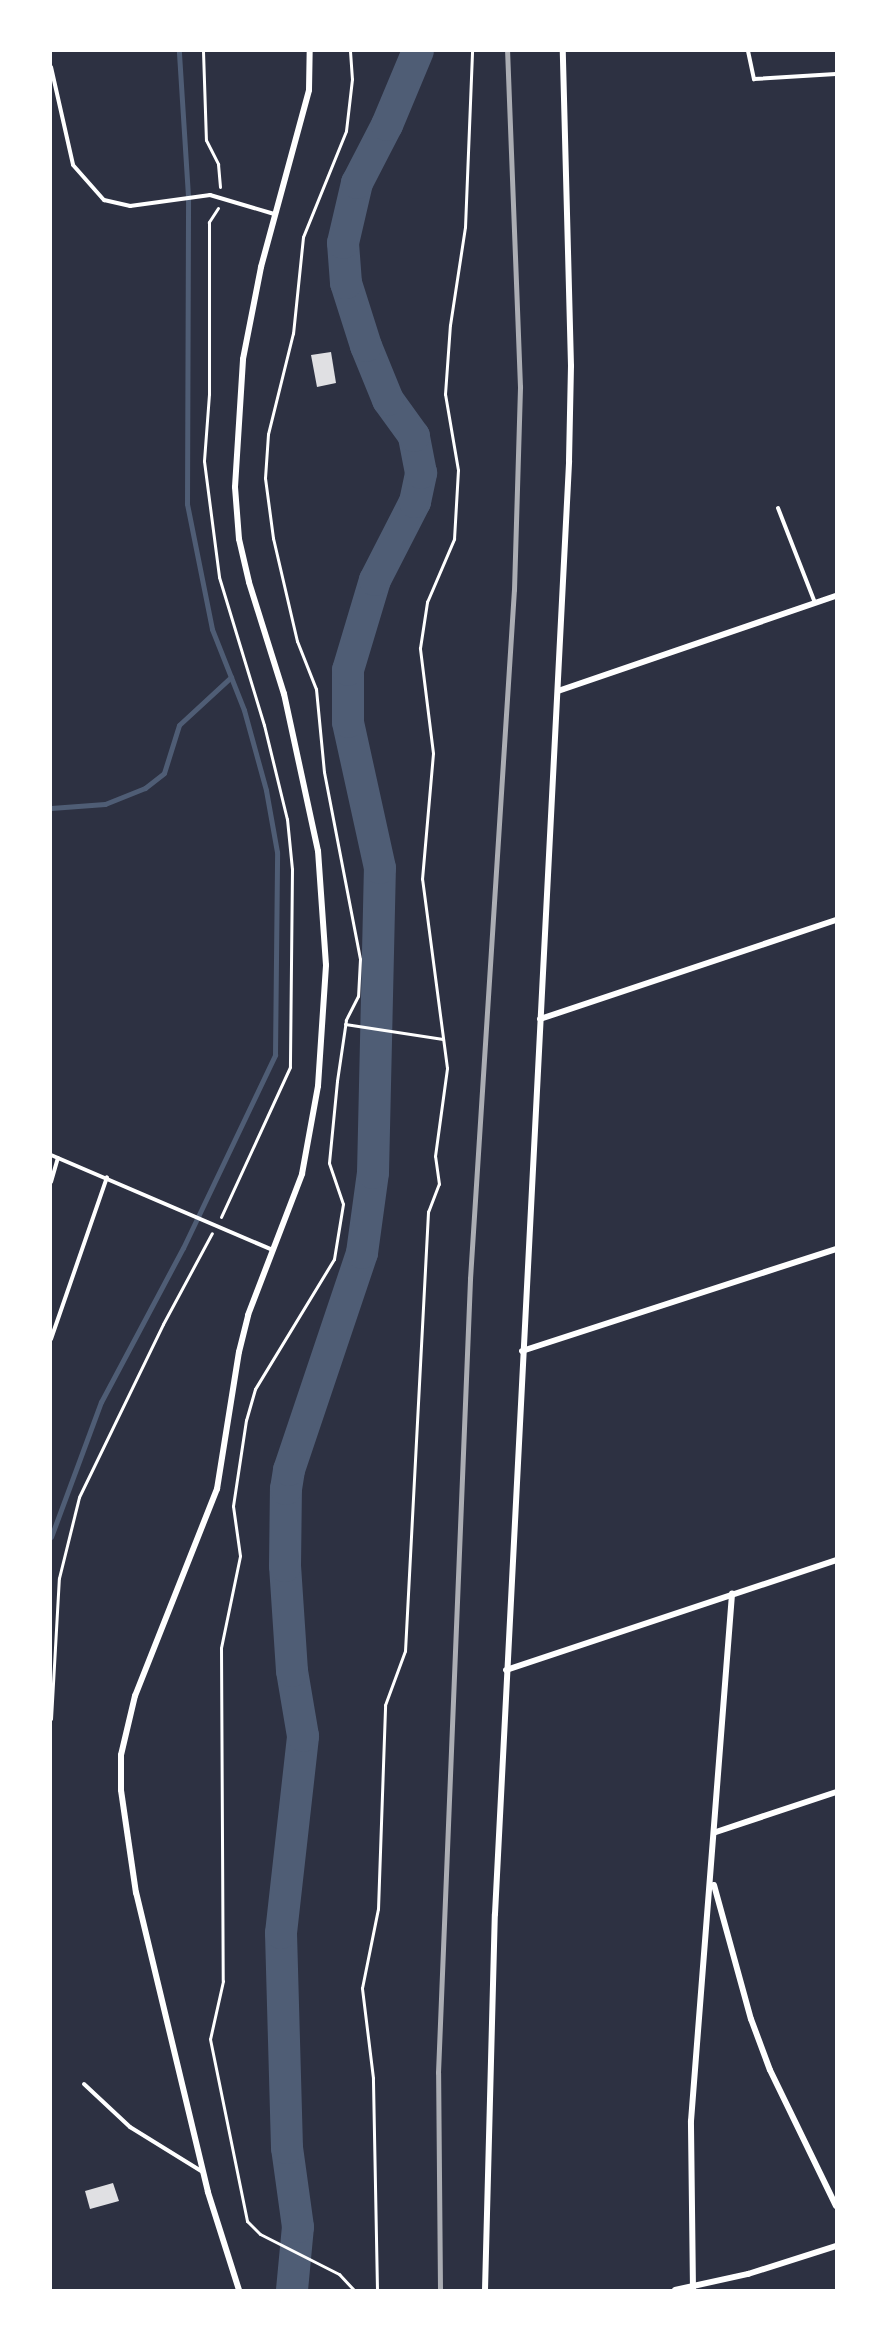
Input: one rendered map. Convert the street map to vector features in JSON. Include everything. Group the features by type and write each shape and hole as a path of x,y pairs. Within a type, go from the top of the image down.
{"street":[{"path":"239,2290 203,2172 136,1893 123,1814 121,1755 135,1696 217,1489 239,1352 310,1143 326,965 312,814 284,694 249,582 236,515 236,423 243,359 274,214 309,90 310,51"},
{"path":"484,2290 487,2100 506,1670 558,691 571,366 563,51"},
{"path":"558,691 836,596"},
{"path":"540,1019 836,920"},
{"path":"522,1351 836,1249"},
{"path":"506,1670 836,1560"},
{"path":"693,2289 691,2121 713,1879 732,1594"},
{"path":"716,1832 836,1792"},
{"path":"713,1879 751,2019 770,2070 836,2206"},
{"path":"675,2290 693,2289 836,2246"}],"lane":[{"path":"748,51 754,80 836,74"},
{"path":"51,67 73,165 86,184 105,200 130,206 210,195 274,214"},
{"path":"778,508 815,603"},
{"path":"51,1155 217,1224 273,1251"},
{"path":"51,1182 58,1158"},
{"path":"51,1339 107,1177"},
{"path":"84,2084 130,2127 203,2172"}],"path":[{"path":"51,1719 59,1578 79,1497 163,1324 217,1224 290,1067 292,869 287,819 264,726 219,577 204,461 209,394 209,222 218,209 220,197 218,164 206,140 203,51"},
{"path":"350,51 352,79 346,131 303,237 293,333 268,434 265,478 273,538 297,641 316,689 324,772 360,959 357,996 345,1024 330,1163 343,1204 334,1260 255,1389 233,1506 240,1556 221,1648 223,1981 210,2051 242,2210 253,2228 276,2243 339,2274 354,2290"},
{"path":"377,2290 372,2078 362,1988 378,1910 385,1705 406,1641 428,1212 439,1184 435,1156 447,1068 422,879 433,753 420,648 428,602 454,539 458,470 445,394 450,326 465,227 472,51"},
{"path":"345,1024 443,1039"}],"building":[{"path":"331,352 336,383 317,387 311,355"},
{"path":"113,2183 119,2201 90,2209 85,2191"}],"waterway":[{"path":"51,1537 101,1402 183,1248 275,1055 277,852 266,790 244,710 212,629 187,504 188,196 179,51"},
{"path":"292,2290 298,2227 287,2148 281,1933 303,1736 292,1671 285,1566 286,1489 289,1470 362,1253 373,1173 380,868 348,722 348,670 375,580 415,502 421,473 414,436 388,400 366,346 346,283 343,243 357,183 387,125 418,51"},
{"path":"51,808 105,804 145,788 164,773 179,725 231,677"}],"railway":[{"path":"440,2290 438,2073 470,1279 514,590 520,387 507,51"}]}
